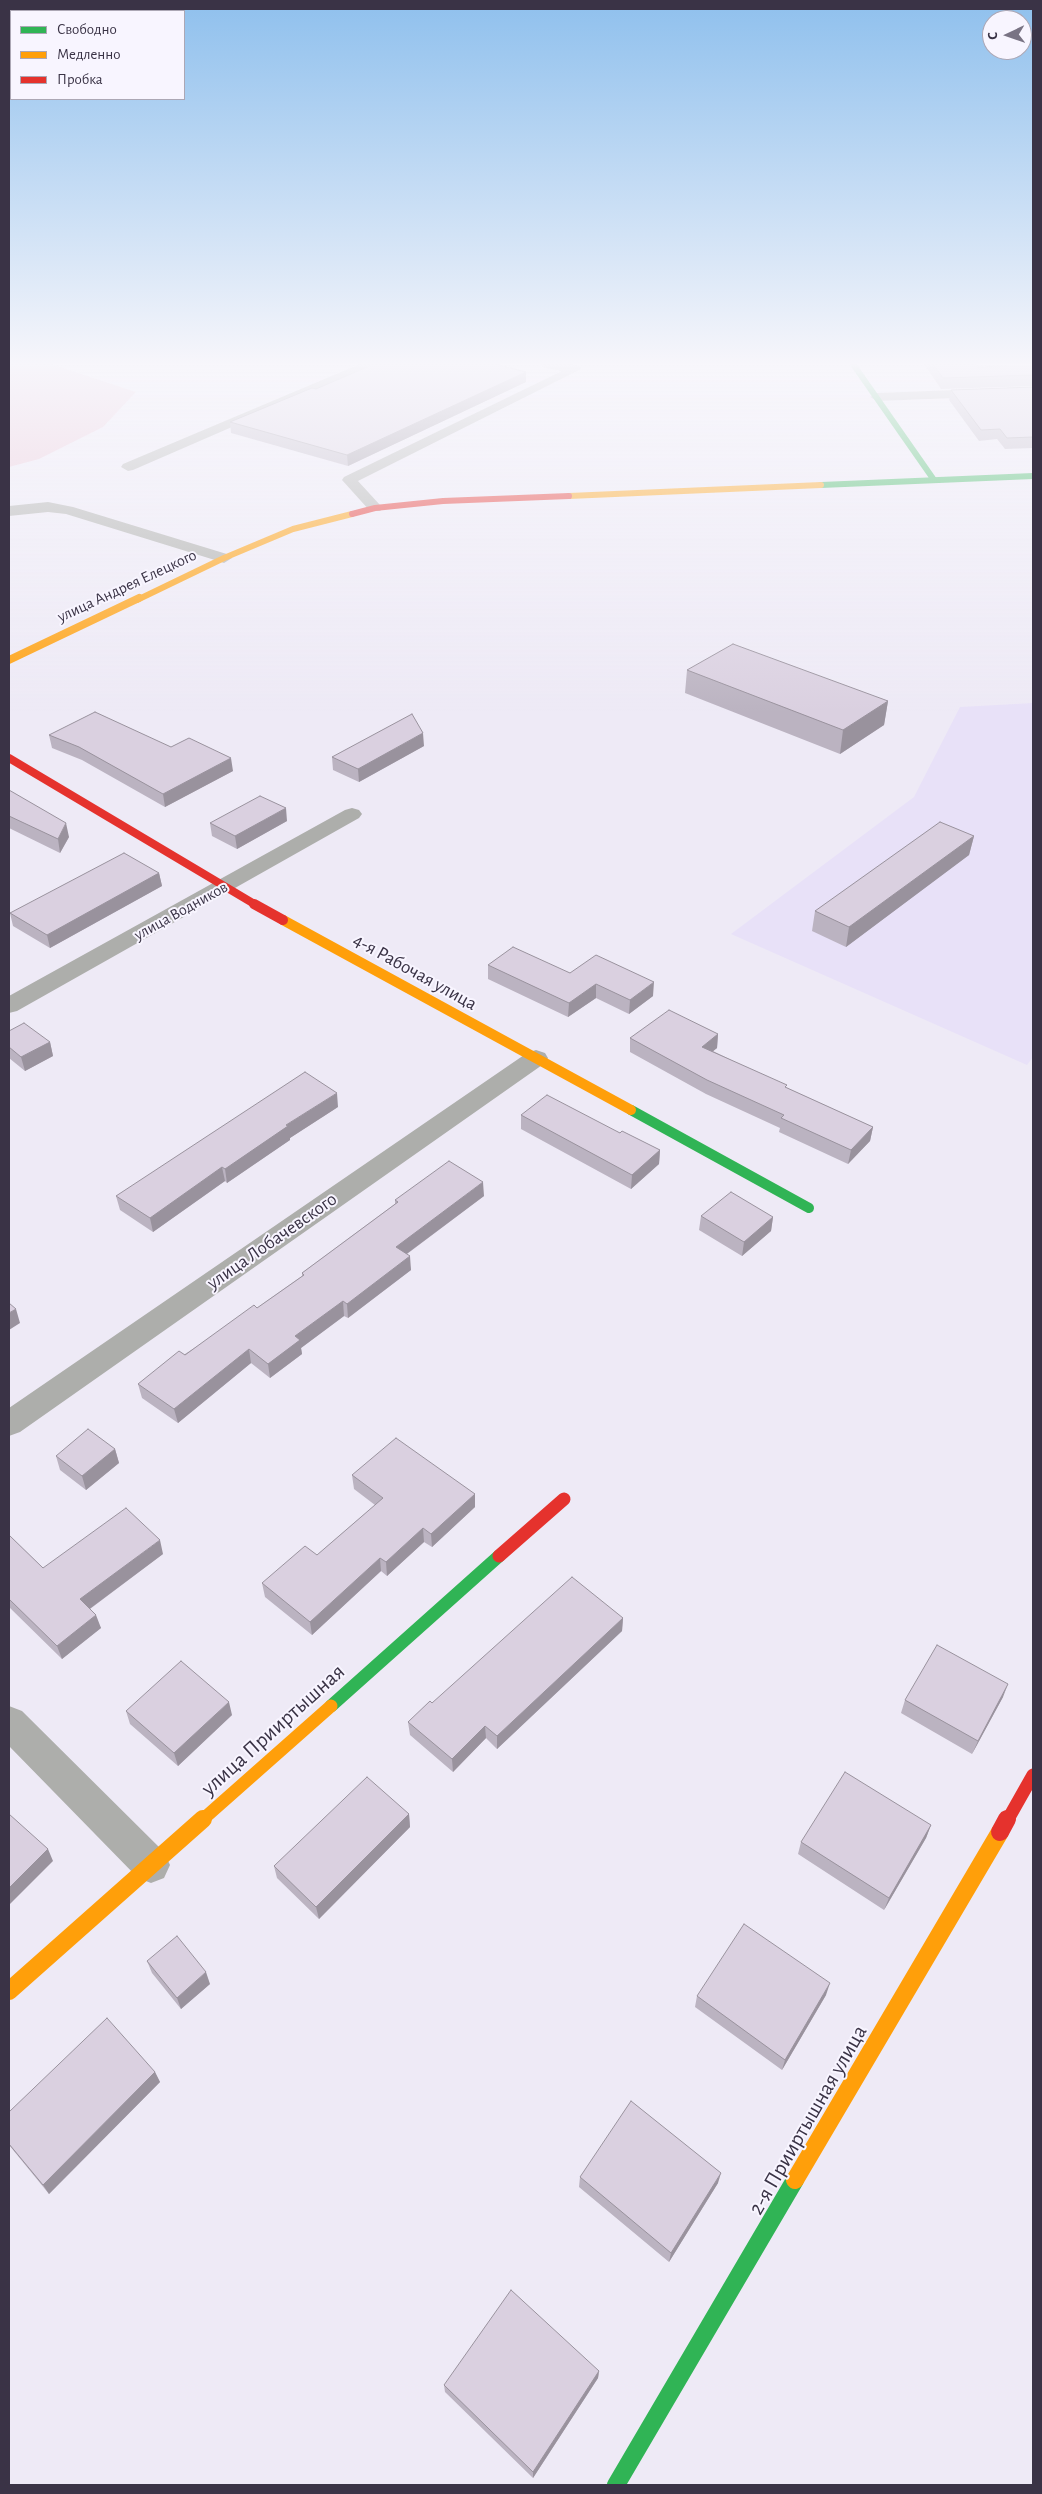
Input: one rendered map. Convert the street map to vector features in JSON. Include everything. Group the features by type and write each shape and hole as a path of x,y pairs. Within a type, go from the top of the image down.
{"main road":[{"name":"улица Андрея Елецкого","path":"9,660 224,558 293,529 375,508 453,501 925,480"},
{"name":"4-я Рабочая улица","path":"9,758 223,887 809,1208"},
{"name":"улица Прииртышная","path":"9,1991 564,1499"},
{"name":"2-я Прииртышная улица","path":"616,2485 1033,1775"}],"street":[{"path":"349,480 375,508"},
{"path":"9,511 48,507 68,510 224,558"},
{"name":"улица Водников","path":"9,1006 352,814"},
{"name":"улица Лобачевского","path":"9,1424 536,1058"},
{"path":"9,1722 151,1865"}],"shaded area":[{"path":"1033,703 1033,1057 1027,1065 731,934 914,797 960,707"}],"building":[{"path":"733,644 888,701 843,730 687,670"},
{"path":"95,712 171,747 189,738 231,758 163,794 79,747 49,735"},
{"path":"412,714 423,733 358,769 332,757"},
{"path":"9,790 66,823 58,839 9,816"},
{"path":"260,796 286,808 235,836 210,823"},
{"path":"940,822 974,836 849,927 815,911"},
{"path":"124,853 159,873 47,935 10,913"},
{"path":"513,947 570,973 596,955 654,982 630,1000 596,984 569,1003 488,965"},
{"path":"669,1010 718,1034 702,1047 787,1085 785,1087 873,1127 851,1150 781,1118 784,1115 707,1080 630,1038"},
{"path":"24,1023 50,1042 21,1057 9,1047 9,1031"},
{"path":"305,1072 337,1093 286,1125 288,1126 225,1169 222,1167 150,1218 116,1196"},
{"path":"547,1095 620,1133 622,1131 660,1150 632,1175 521,1115"},
{"path":"449,1161 483,1182 396,1247 410,1256 347,1304 343,1301 295,1336 300,1340 268,1364 249,1349 174,1409 138,1384 179,1351 185,1355 254,1305 257,1308 304,1275 302,1273 398,1202 395,1200"},
{"path":"731,1192 773,1217 744,1242 701,1216"},
{"path":"9,1303 16,1309 9,1313"},
{"path":"88,1429 115,1449 82,1476 56,1456"},
{"path":"396,1438 475,1494 431,1534 423,1528 386,1562 380,1558 310,1622 262,1583 305,1546 317,1555 383,1498 352,1475"},
{"path":"126,1508 160,1540 80,1599 96,1615 57,1646 9,1599 9,1535 43,1568"},
{"path":"572,1577 623,1618 497,1736 485,1726 452,1759 408,1722 430,1701 432,1703"},
{"path":"937,1645 1008,1684 978,1741 905,1700"},
{"path":"181,1661 229,1702 174,1753 126,1711"},
{"path":"845,1772 931,1825 889,1898 801,1842"},
{"path":"367,1777 409,1814 316,1907 274,1866"},
{"path":"9,1814 48,1849 9,1888"},
{"path":"744,1924 830,1983 785,2060 697,1996"},
{"path":"177,1936 206,1972 177,1998 147,1961"},
{"path":"107,2018 155,2072 43,2185 9,2144 9,2112"},
{"path":"631,2101 721,2173 671,2253 580,2177"},
{"path":"511,2290 599,2371 533,2472 444,2385"}],"traffic: fast":[{"path":"821,485 930,480"},
{"path":"631,1110 809,1208"},
{"path":"331,1706 499,1556"},
{"path":"616,2485 795,2180"}],"traffic: slow":[{"path":"569,496 821,485"},
{"path":"9,660 224,558 293,529 352,514"},
{"path":"283,920 631,1110"},
{"path":"9,1991 331,1706"},
{"path":"795,2180 1000,1832"}],"traffic: jam":[{"path":"352,514 375,508 443,501 569,496"},
{"path":"9,758 223,887 283,920"},
{"path":"499,1556 564,1499"},
{"path":"1000,1832 1033,1775"}]}
